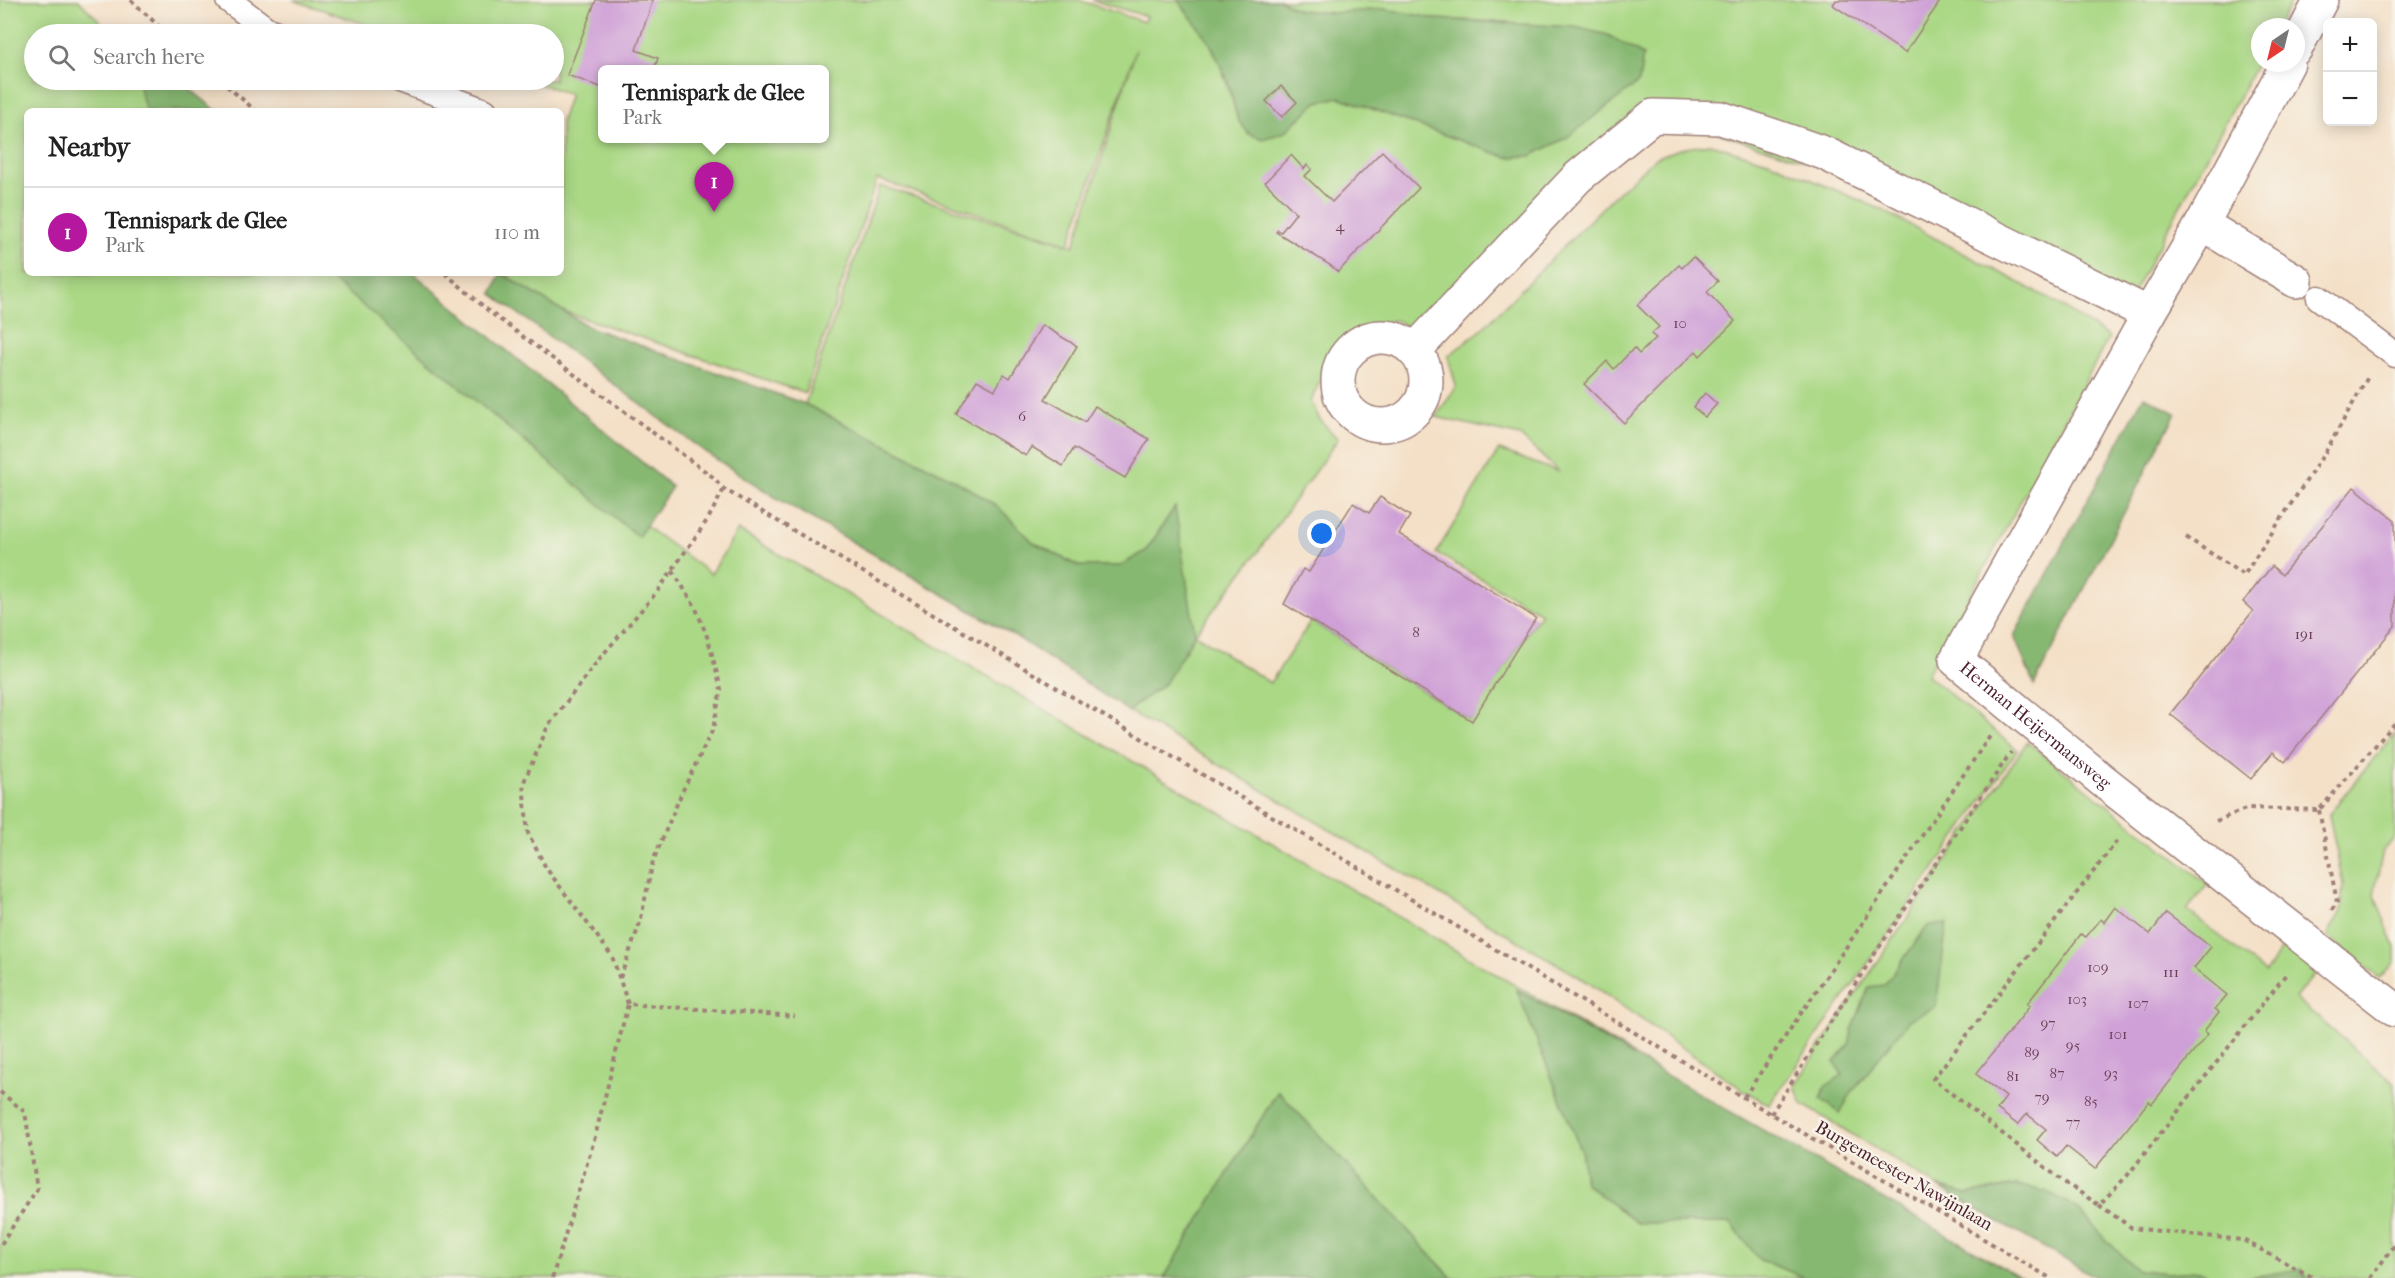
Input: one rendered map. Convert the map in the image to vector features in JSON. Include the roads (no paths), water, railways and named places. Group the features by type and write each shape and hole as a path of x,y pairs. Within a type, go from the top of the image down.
{"street":[{"path":"2305,31 2321,0"},
{"name":"Herman Heijermansweg","path":"2283,72 2202,224 2149,314 1956,660 2395,1010"},
{"path":"1414,351 1578,177 1653,116 1721,118 1824,153 2149,314"},
{"path":"2202,224 2308,289"}],"lane":[{"path":"228,0 260,24"},
{"path":"427,90 477,108"},
{"path":"2308,289 2390,351"}],"place":[{"name":"Tennispark de Glee","path":"714,212"}]}
